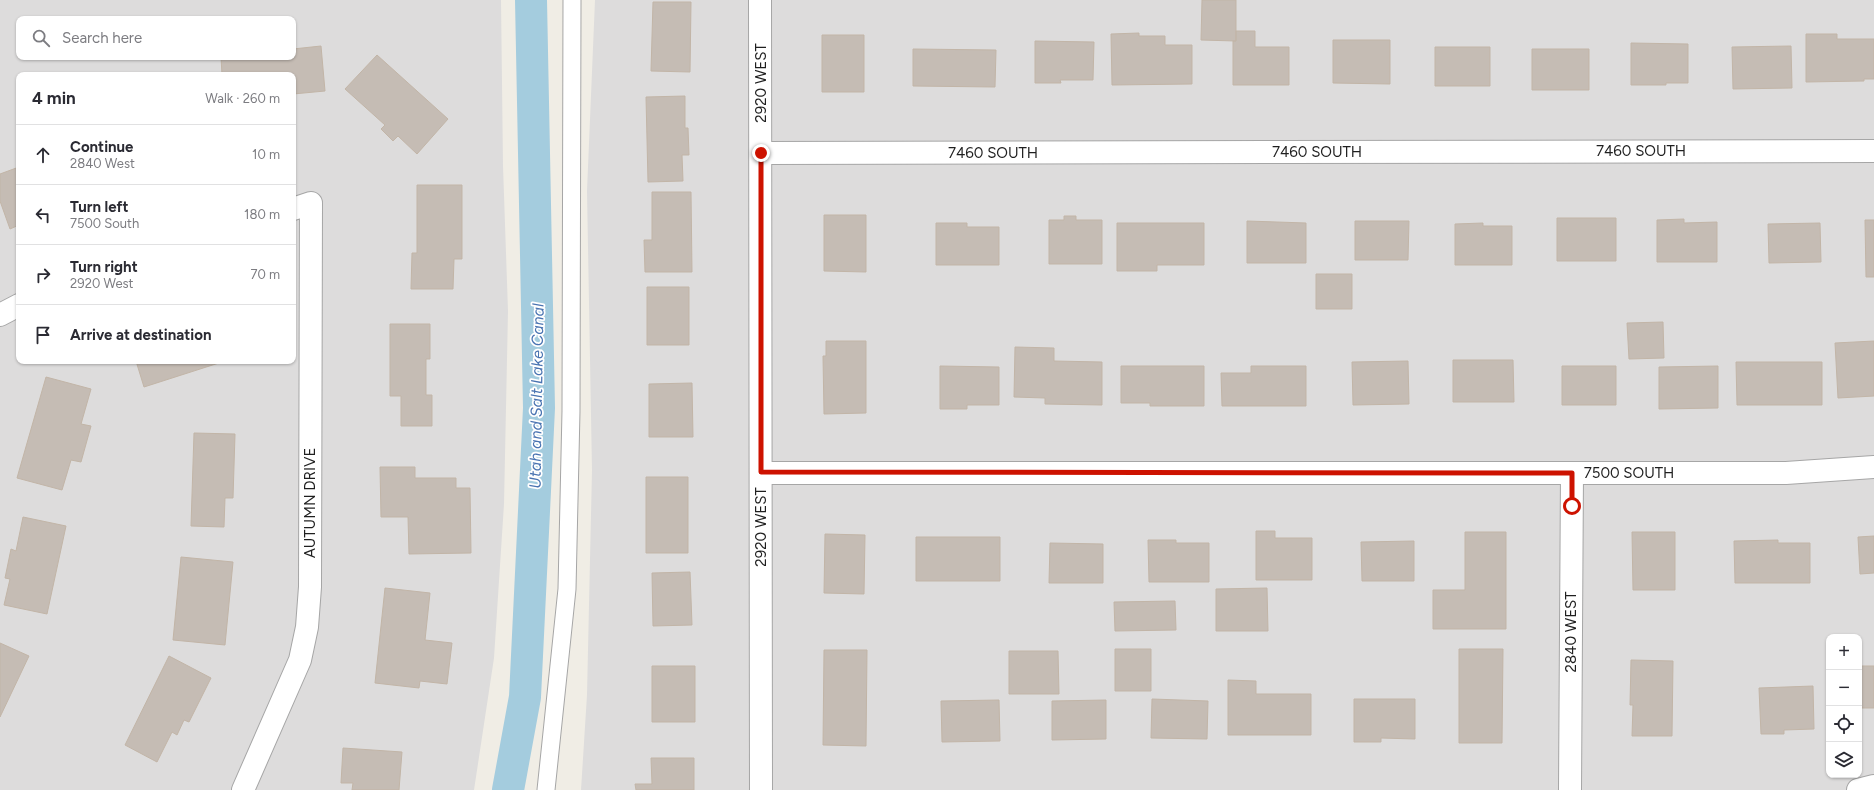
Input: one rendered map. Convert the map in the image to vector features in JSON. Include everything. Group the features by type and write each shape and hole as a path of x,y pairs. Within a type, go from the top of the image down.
{"street":[{"name":"2920 WEST","path":"760,0 761,790"},
{"name":"7460 SOUTH","path":"761,153 1874,151"},
{"name":"AUTUMN DRIVE","path":"243,790 300,660 307,627 310,579 302,206"},
{"path":"0,316 16,307"},
{"name":"7500 SOUTH","path":"761,472 1786,473 1874,467"},
{"name":"2840 WEST","path":"1570,790 1572,473"},
{"path":"1858,790 1874,786"}],"lane":[{"path":"546,790 567,589 571,411 572,0"}],"shaded area":[{"path":"0,0 501,0 503,166 508,311 504,504 494,658 474,790 0,790"},
{"path":"595,0 1874,0 1874,790 581,790 587,695 592,470 587,191"}],"building":[{"path":"1202,0 1236,0 1236,41 1201,40"},
{"path":"653,2 691,2 690,72 651,71"},
{"path":"1236,31 1255,31 1255,47 1289,47 1289,85 1233,85 1233,41 1236,41"},
{"path":"1139,33 1139,36 1165,36 1165,45 1192,45 1192,84 1112,85 1111,34"},
{"path":"1806,34 1837,34 1837,39 1874,39 1874,79 1864,79 1864,81 1806,82"},
{"path":"822,35 864,35 864,92 822,92"},
{"path":"1333,40 1390,40 1390,84 1333,83"},
{"path":"1035,41 1094,42 1093,80 1060,80 1061,83 1035,83"},
{"path":"1631,43 1688,44 1688,83 1666,83 1666,85 1631,85"},
{"path":"321,46 325,91 296,94 296,72 222,72 221,60 296,60 296,49"},
{"path":"1791,46 1792,88 1733,89 1732,47"},
{"path":"1435,47 1490,47 1490,86 1435,86"},
{"path":"913,49 996,50 995,87 913,86"},
{"path":"1532,49 1589,49 1589,90 1532,90"},
{"path":"377,55 448,119 417,154 398,136 393,141 381,129 385,125 345,89"},
{"path":"685,96 685,128 688,128 689,155 682,155 683,181 648,182 646,97"},
{"path":"16,168 16,226 10,229 0,201 0,174"},
{"path":"417,185 462,185 462,259 454,259 453,289 411,289 412,253 417,253"},
{"path":"652,192 691,192 692,272 645,272 644,240 652,240"},
{"path":"824,215 866,215 866,272 824,271"},
{"path":"1064,216 1076,216 1076,220 1102,220 1102,264 1049,264 1049,220 1064,220"},
{"path":"1557,218 1616,218 1616,261 1557,261"},
{"path":"1684,219 1684,223 1717,222 1717,262 1657,262 1657,220"},
{"path":"1865,220 1874,220 1874,277 1866,277"},
{"path":"1247,221 1306,223 1306,263 1247,263"},
{"path":"1355,221 1409,221 1408,260 1355,260"},
{"path":"936,223 967,223 967,227 999,227 999,265 936,265"},
{"path":"1117,223 1204,223 1204,265 1157,265 1157,271 1117,271"},
{"path":"1483,223 1483,226 1512,226 1512,265 1455,265 1455,224"},
{"path":"1820,223 1821,262 1769,263 1768,224"},
{"path":"1316,274 1352,274 1352,309 1316,309"},
{"path":"647,287 689,287 689,345 647,345"},
{"path":"1663,322 1664,358 1629,359 1627,323"},
{"path":"390,324 430,324 430,359 426,359 426,395 432,395 432,426 401,426 401,396 390,396"},
{"path":"826,341 866,341 866,413 824,414 823,356 826,356"},
{"path":"1874,341 1874,396 1838,398 1835,343"},
{"path":"1015,347 1054,348 1054,361 1102,362 1102,405 1045,404 1045,398 1014,397"},
{"path":"1453,360 1513,360 1514,402 1453,402"},
{"path":"1408,361 1409,404 1353,405 1352,362"},
{"path":"1736,362 1822,362 1822,405 1737,405"},
{"path":"137,364 216,364 144,387"},
{"path":"940,366 999,367 999,405 967,405 967,409 940,409"},
{"path":"1121,366 1204,366 1204,406 1150,406 1150,403 1121,403"},
{"path":"1251,366 1306,366 1306,406 1222,406 1221,373 1251,373"},
{"path":"1562,366 1616,366 1616,405 1562,405"},
{"path":"1718,366 1718,408 1659,409 1659,367"},
{"path":"46,377 91,389 81,424 91,426 81,462 71,460 62,490 17,478"},
{"path":"692,383 693,437 649,437 649,384"},
{"path":"194,433 235,434 233,498 225,498 224,527 191,526"},
{"path":"380,467 415,467 415,478 456,478 456,488 470,488 471,553 409,554 408,517 381,517"},
{"path":"646,477 688,477 688,553 646,553"},
{"path":"23,517 66,526 47,614 4,605 10,579 5,578 11,549 16,551"},
{"path":"1256,531 1275,531 1275,538 1312,538 1312,580 1256,580"},
{"path":"1465,532 1506,532 1506,629 1433,629 1433,590 1465,590"},
{"path":"1632,532 1675,532 1675,590 1633,590"},
{"path":"825,534 865,535 864,594 824,593"},
{"path":"1874,536 1874,573 1860,574 1858,537"},
{"path":"916,537 1000,537 1000,581 916,581"},
{"path":"1148,540 1176,540 1176,543 1209,543 1209,582 1149,582"},
{"path":"1778,540 1778,543 1810,543 1810,583 1735,583 1734,541"},
{"path":"1414,541 1414,581 1362,581 1361,542"},
{"path":"1050,543 1103,544 1103,583 1049,583"},
{"path":"181,557 233,562 225,645 173,640"},
{"path":"690,572 692,625 653,626 652,573"},
{"path":"385,588 430,593 425,640 452,643 447,684 420,681 419,688 375,683"},
{"path":"1267,588 1268,631 1216,631 1216,589"},
{"path":"1175,601 1176,630 1115,631 1114,602"},
{"path":"0,643 29,656 0,717"},
{"path":"1115,649 1151,649 1151,691 1115,691"},
{"path":"1459,649 1503,649 1502,743 1459,743"},
{"path":"824,650 867,650 866,746 823,745"},
{"path":"1009,651 1058,651 1059,694 1009,694"},
{"path":"169,656 211,678 189,722 184,720 177,735 172,732 157,762 125,745"},
{"path":"1631,660 1673,661 1672,736 1632,736 1633,705 1630,705"},
{"path":"652,666 695,666 695,722 652,722"},
{"path":"1862,666 1874,666 1874,708 1862,708"},
{"path":"1228,680 1256,681 1256,694 1311,694 1311,735 1228,735"},
{"path":"1813,686 1814,729 1784,730 1784,734 1761,734 1759,688"},
{"path":"1152,699 1208,701 1207,739 1151,738"},
{"path":"1354,699 1415,699 1415,739 1381,738 1381,742 1354,742"},
{"path":"999,700 1000,741 942,742 941,701"},
{"path":"1106,700 1106,739 1052,740 1052,701"},
{"path":"343,748 402,752 399,790 352,790 353,783 341,783"},
{"path":"651,758 694,758 694,790 636,790 635,784 652,784"}],"waterway":[{"name":"Utah and Salt Lake Canal","path":"508,790 525,697 539,408 531,0"}],"route":[{"path":"761,153 761,472 1572,473 1572,506"}]}
